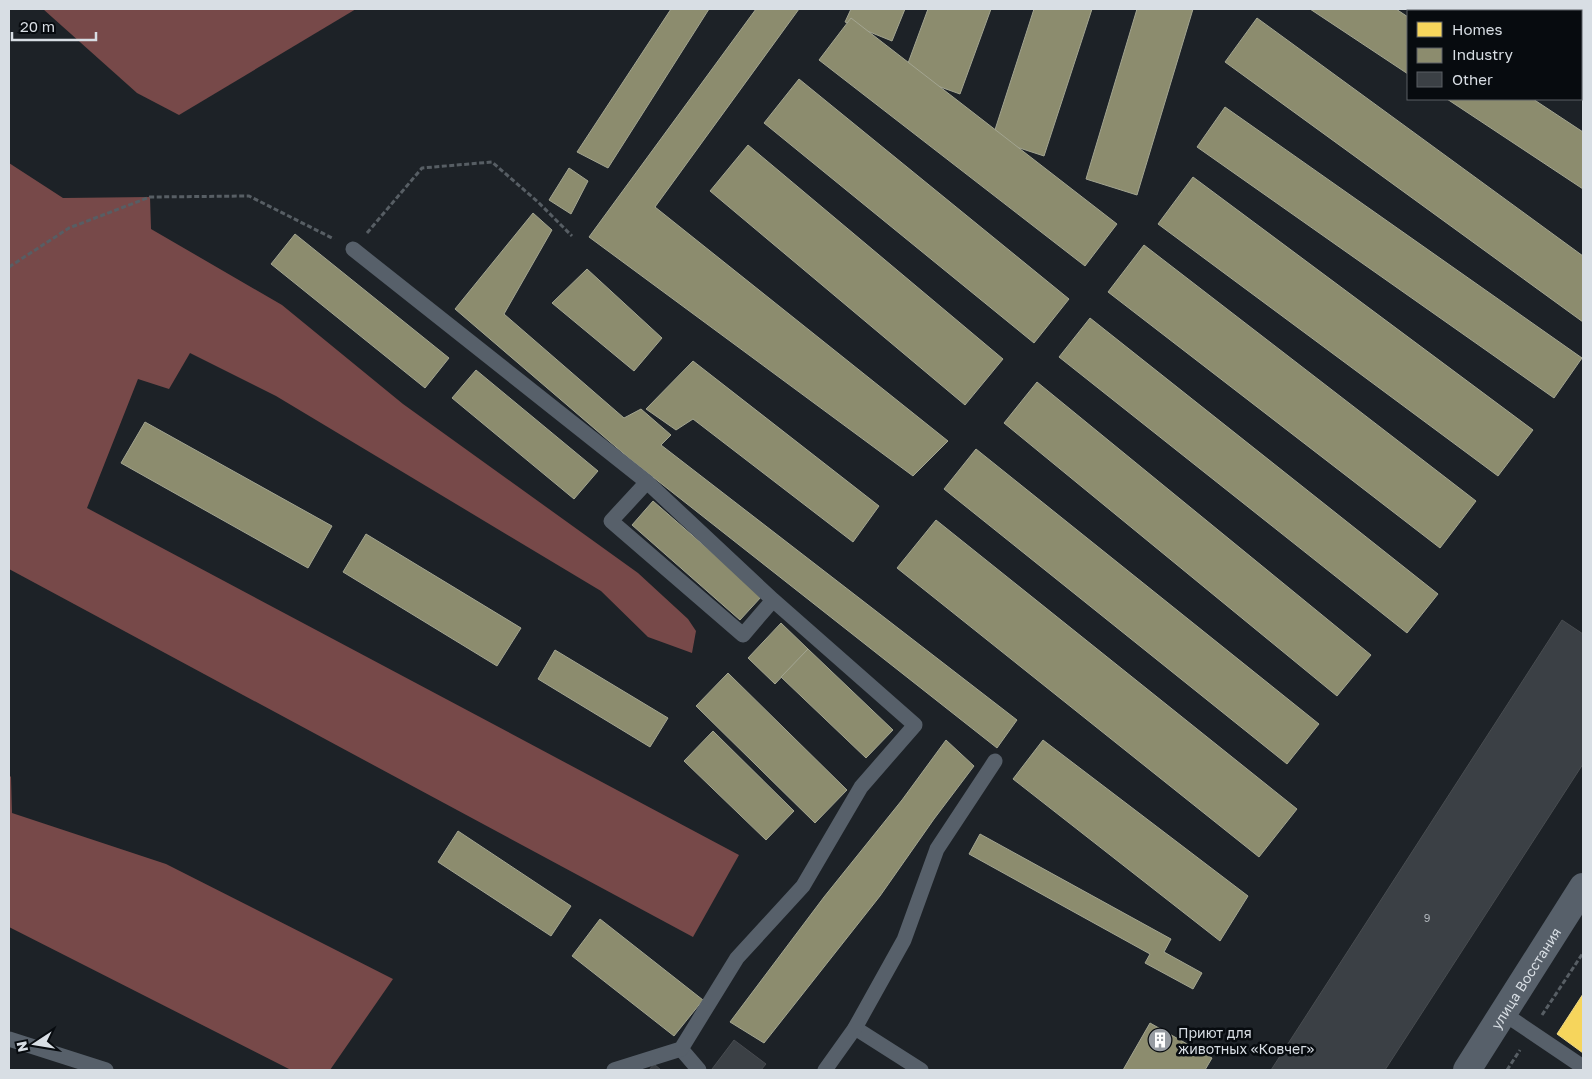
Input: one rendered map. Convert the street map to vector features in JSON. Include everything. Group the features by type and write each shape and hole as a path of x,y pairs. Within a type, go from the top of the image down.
{"street":[{"name":"улица Восстания","path":"1467,1070 1583,887"}],"lane":[{"path":"353,249 647,482 773,600 915,725 861,787 803,886 738,958 681,1049 614,1070"},
{"path":"647,482 611,521 743,635 773,600"},
{"path":"825,1070 855,1028 904,940 937,849 995,761"},
{"path":"1503,1013 1583,1067"},
{"path":"855,1028 921,1070"},
{"path":"9,1039 106,1070"},
{"path":"681,1049 699,1070"}],"path":[{"path":"9,267 70,228 150,197 250,196 353,249 422,168 492,162 538,202 572,236"},
{"path":"1507,1070 1583,953"}],"shaded area":[{"path":"43,9 356,9 179,115 137,93"},
{"path":"9,163 63,198 150,197 151,229 282,305 403,404 638,573 688,619 696,631 692,653 648,637 601,591 276,396 190,353 169,389 138,379 87,508 739,855 693,937 9,569"},
{"path":"9,775 11,777 12,813 166,864 393,979 330,1070 291,1070 9,927"}],"building: Homes":[{"path":"1583,994 1583,1053 1557,1034"}],"building: Industry":[{"path":"671,9 709,9 608,168 577,152"},
{"path":"756,9 799,9 655,207 948,441 913,476 589,237"},
{"path":"851,9 905,9 892,41 845,22"},
{"path":"928,9 991,9 960,94 904,74"},
{"path":"1034,9 1092,9 1044,156 992,139"},
{"path":"1137,9 1193,9 1137,195 1086,179"},
{"path":"1310,9 1396,9 1407,16 1407,73"},
{"path":"1463,9 1555,10 1465,10"},
{"path":"851,18 1117,224 1085,266 819,60"},
{"path":"1257,18 1583,256 1583,322 1225,62"},
{"path":"1582,26 1583,27 1582,80"},
{"path":"799,79 1069,299 1034,343 764,123"},
{"path":"1449,100 1535,100 1583,132 1583,189"},
{"path":"1225,107 1582,358 1554,398 1197,147"},
{"path":"748,145 1003,359 965,405 710,191"},
{"path":"569,168 588,181 571,214 549,200"},
{"path":"1193,177 1533,430 1498,476 1158,224"},
{"path":"533,213 552,230 504,314 624,418 641,409 671,435 661,445 1017,720 997,748 630,459 455,309"},
{"path":"295,234 449,358 425,388 271,264"},
{"path":"1144,245 1476,501 1440,548 1108,292"},
{"path":"587,269 662,338 634,371 552,303"},
{"path":"1090,318 1438,594 1407,633 1059,357"},
{"path":"693,361 879,506 853,542 693,419 676,430 646,409"},
{"path":"476,370 598,471 574,499 452,398"},
{"path":"1037,382 1371,655 1337,696 1004,423"},
{"path":"145,422 332,526 308,568 121,463"},
{"path":"976,449 1319,724 1287,764 944,489"},
{"path":"653,501 762,596 740,620 632,525"},
{"path":"936,520 1297,809 1259,857 897,568"},
{"path":"366,534 521,628 497,666 343,572"},
{"path":"781,623 808,649 775,684 748,658"},
{"path":"808,649 893,730 866,758 781,677"},
{"path":"555,650 668,718 650,747 538,679"},
{"path":"728,673 847,790 815,823 696,706"},
{"path":"713,731 794,811 766,840 684,761"},
{"path":"946,740 974,766 880,896 764,1043 730,1022 824,897 902,800"},
{"path":"1043,740 1248,896 1220,941 1013,779"},
{"path":"458,831 571,906 551,936 438,862"},
{"path":"980,834 1171,939 1164,952 1202,973 1193,989 1145,963 1150,954 969,854"},
{"path":"600,919 703,1000 674,1036 572,956"},
{"name":"Приют для животных «Ковчег»","path":"1150,1023 1212,1058 1205,1070 1123,1070"}],"building: Other":[{"path":"1562,620 1583,634 1583,764 1385,1070 1271,1070"},
{"path":"734,1040 766,1064 761,1070 712,1069"},
{"path":"654,1064 661,1070 649,1070"}],"place":[{"name":"Приют для животных «Ковчег»","path":"1160,1040"}]}
